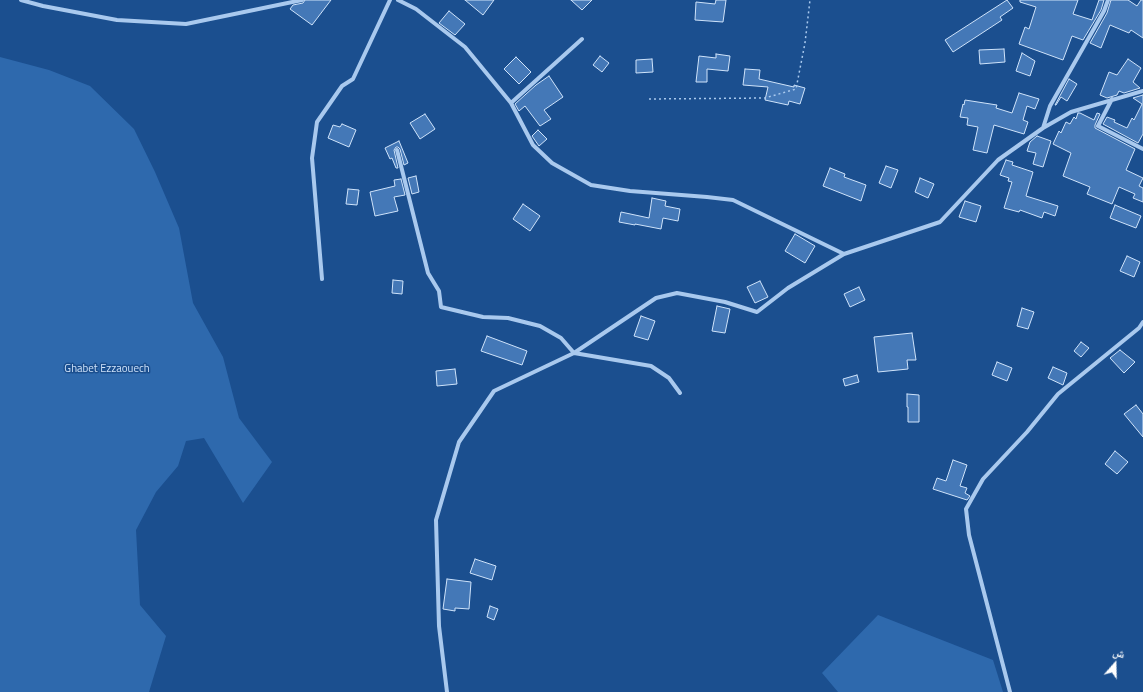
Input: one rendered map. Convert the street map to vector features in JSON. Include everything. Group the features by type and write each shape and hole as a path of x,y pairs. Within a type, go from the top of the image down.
{"street":[{"path":"21,0 43,6 117,20 186,24 302,0"},
{"path":"322,279 312,158 317,122 342,86 353,79 390,0"},
{"path":"398,0 416,9 465,47 511,103 533,144 552,163 591,185 630,191 733,200 844,254"},
{"path":"1043,128 1050,106 1104,11 1108,0"},
{"path":"511,103 582,39"},
{"path":"447,692 439,626 436,520 459,442 494,391 574,353 656,298 677,293 724,302 757,312 788,288 844,254 940,222 998,160 1043,128 1071,112 1143,91"},
{"path":"1112,99 1098,126 1143,149"},
{"path":"397,150 428,273 439,290 441,307 483,317 508,318 540,326 561,338 574,353 651,366 669,378 680,393"},
{"path":"1010,692 969,535 966,509 983,479 1027,432 1058,394 1139,328 1143,322"}],"path":[{"path":"649,99 765,98 796,89 805,43 810,0"}],"green space":[{"name":"Ghabet Ezzaouech","path":"0,57 49,70 90,86 134,129 155,172 179,228 193,303 223,357 239,418 272,462 243,503 204,438 186,441 178,466 156,492 136,530 140,605 166,636 149,692 0,692"},
{"path":"878,615 993,660 1003,692 838,692 822,673"}],"building":[{"path":"305,0 331,0 312,25 290,9 293,5 303,3"},
{"path":"465,0 494,0 483,15"},
{"path":"571,0 592,0 582,10"},
{"path":"716,0 726,0 723,22 695,20 696,2 715,4"},
{"path":"1007,0 1013,8 1000,17 1002,20 953,52 945,40"},
{"path":"1020,0 1078,0 1073,14 1092,20 1099,0 1104,0 1101,10 1083,40 1072,36 1063,60 1019,44 1025,27 1029,29 1036,7 1020,2"},
{"path":"1111,0 1128,0 1137,6 1141,0 1143,0 1143,38 1131,30 1129,33 1110,25 1101,48 1090,43 1107,13"},
{"path":"449,11 465,24 455,35 439,23"},
{"path":"1004,49 1005,62 980,64 979,50"},
{"path":"1022,53 1035,61 1030,76 1016,71"},
{"path":"716,54 730,56 728,71 707,69 707,82 696,82 699,56 716,58"},
{"path":"600,56 609,63 602,72 593,65"},
{"path":"516,57 531,72 519,84 504,69"},
{"path":"652,59 653,72 636,73 636,60"},
{"path":"1128,59 1141,68 1133,82 1140,88 1124,93 1119,91 1117,95 1107,98 1100,95 1109,72 1117,75"},
{"path":"745,69 760,70 759,79 805,88 800,104 789,101 788,105 765,100 768,87 743,85"},
{"path":"549,76 563,97 544,110 551,119 540,126 525,106 519,111 515,104 536,85"},
{"path":"1069,79 1077,84 1067,101 1061,97 1055,105"},
{"path":"1019,93 1039,99 1035,109 1027,106 1023,120 1028,122 1024,134 994,125 987,153 973,150 978,127 967,125 968,118 960,117 965,100 997,105 996,108 1012,113"},
{"path":"1143,95 1143,134 1138,143 1103,124 1107,117 1115,120 1114,122 1127,128 1132,118 1134,120 1142,104 1133,98"},
{"path":"1078,113 1094,120 1097,113 1100,114 1095,128 1135,149 1126,170 1143,178 1139,186 1143,188 1143,202 1133,198 1135,194 1119,187 1112,204 1087,194 1090,187 1063,176 1071,153 1053,144 1059,131 1061,133 1066,122 1070,124 1074,117 1076,119"},
{"path":"425,114 435,129 420,139 410,123"},
{"path":"342,124 356,130 349,147 328,138 333,125 340,127"},
{"path":"538,130 547,139 539,146 532,136"},
{"path":"1037,136 1051,141 1043,167 1033,164 1036,153 1027,151 1030,142"},
{"path":"399,141 408,163 404,165 400,149 396,147 394,150 398,168 396,168 392,158 390,159 385,148"},
{"path":"1006,160 1013,162 1012,165 1033,172 1026,196 1058,206 1055,216 1044,212 1042,218 1020,210 1019,212 1004,208 1012,182 1008,181 1009,178 1000,175"},
{"path":"886,166 898,170 891,188 879,183"},
{"path":"830,168 845,174 844,177 866,185 861,201 823,186"},
{"path":"416,176 419,192 412,194 408,178"},
{"path":"920,178 934,184 928,198 915,192"},
{"path":"401,179 405,195 394,197 398,211 375,216 370,192 395,186 394,180"},
{"path":"348,189 359,190 357,205 346,204"},
{"path":"652,198 666,201 665,206 680,209 678,221 663,218 661,229 619,222 621,212 649,218"},
{"path":"965,201 981,206 976,222 959,217"},
{"path":"523,204 540,216 530,231 513,219"},
{"path":"1115,205 1141,216 1136,228 1110,218"},
{"path":"795,234 815,246 805,263 785,251"},
{"path":"1127,256 1140,262 1134,277 1120,271"},
{"path":"393,280 403,281 402,294 392,293"},
{"path":"760,281 768,297 755,303 747,287"},
{"path":"859,287 865,300 850,307 844,294"},
{"path":"717,306 730,309 725,333 712,331"},
{"path":"1022,308 1034,312 1028,329 1017,326"},
{"path":"641,316 655,321 648,340 634,336"},
{"path":"912,333 916,360 907,360 908,369 878,372 874,337"},
{"path":"487,336 527,351 522,365 481,351"},
{"path":"1081,342 1089,348 1081,357 1074,351"},
{"path":"1120,350 1135,362 1124,373 1110,358"},
{"path":"997,362 1012,368 1007,381 992,375"},
{"path":"1053,367 1067,373 1063,385 1048,378"},
{"path":"455,369 457,384 437,386 436,371"},
{"path":"857,375 859,382 845,386 843,379"},
{"path":"907,394 919,395 919,422 908,422"},
{"path":"1136,405 1143,414 1143,437 1124,414"},
{"path":"1115,451 1128,462 1117,474 1105,464"},
{"path":"953,460 967,465 960,486 967,488 965,493 970,496 967,500 933,489 937,478 946,481"},
{"path":"475,559 496,566 492,580 470,573"},
{"path":"447,579 471,582 469,609 455,608 455,611 443,609"},
{"path":"490,606 498,609 494,620 487,617"}]}
